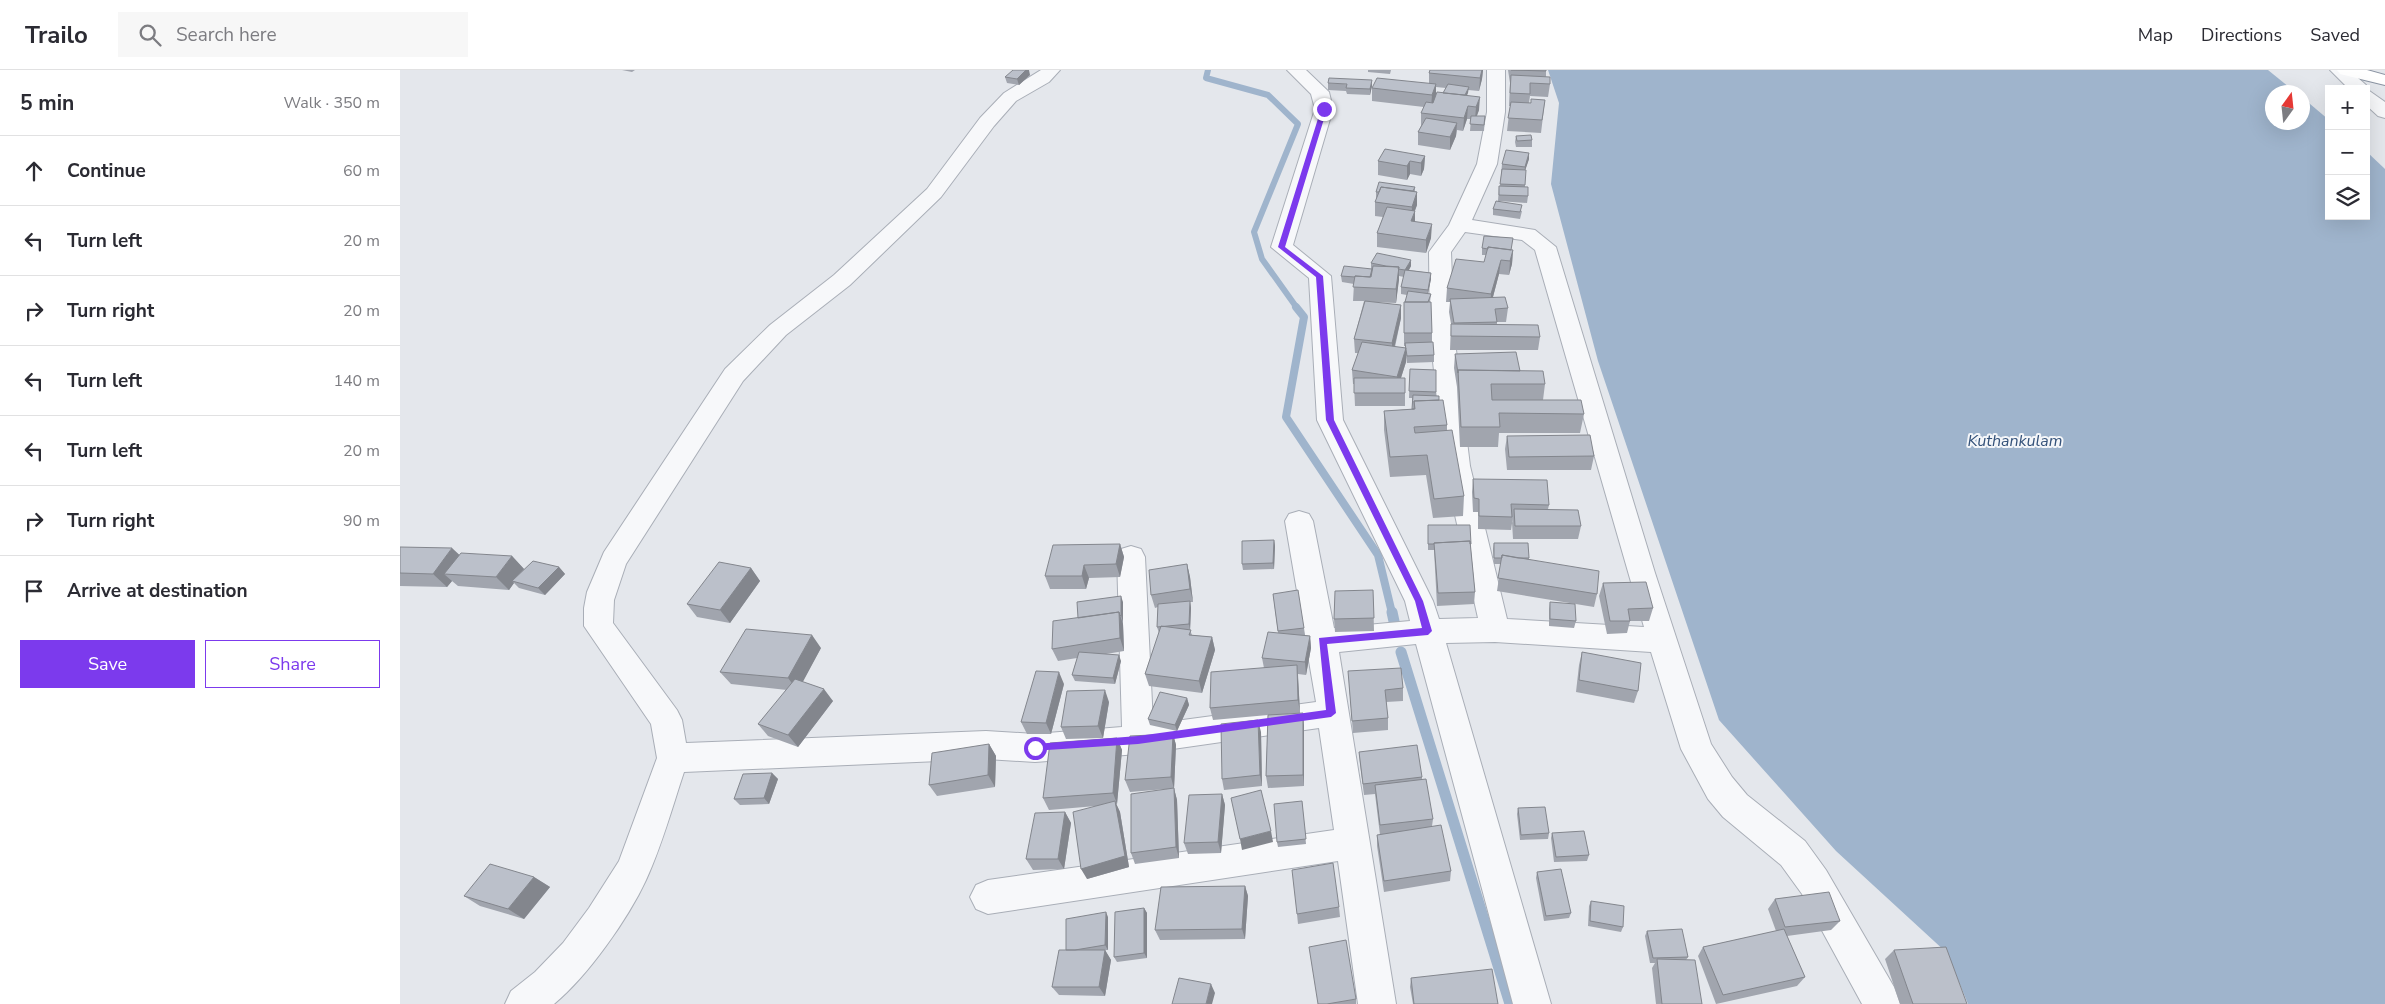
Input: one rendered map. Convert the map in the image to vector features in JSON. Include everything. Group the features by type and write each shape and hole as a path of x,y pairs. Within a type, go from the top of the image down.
{"highway":[{"path":"2346,70 2385,80"}],"street":[{"path":"524,1004 548,984 576,956 634,870 673,758 666,720 599,626 597,609 602,586 614,560 734,375 778,330 842,280 934,193 987,122 1010,97 1043,78 1051,70"},
{"path":"1296,70 1320,92 1324,109 1282,247 1320,276 1330,420 1419,601 1532,1004"},
{"path":"1495,630 1457,466 1442,333 1440,252 1459,225 1487,164 1496,112 1496,70"},
{"path":"2339,70 2356,85"},
{"path":"2370,99 2385,112"},
{"path":"1459,225 1528,234 1545,247 1641,573 1664,641 1696,749 1720,788 1735,806 1792,853 1814,882 1852,946 1882,1004"},
{"path":"1299,521 1322,641 1331,713 1377,1004"},
{"path":"1131,557 1138,740"},
{"path":"1322,641 1384,637 1428,631 1495,630 1664,641"},
{"path":"673,758 986,745 1035,748 1138,740 1331,713"},
{"path":"988,897 1353,843"}],"water":[{"name":"Kuthankulam","path":"1548,70 2268,70 2286,85 2265,85 2265,130 2310,130 2310,104 2325,117 2325,220 2370,220 2370,155 2385,169 2385,1004 1968,1004 1947,953 1836,851 1719,720 1598,361 1551,184 1559,103"}],"building":[{"path":"1013,70 1026,70 1017,79 1005,77"},
{"path":"1430,70 1482,70 1480,78 1429,73"},
{"path":"1511,70 1546,70 1546,71"},
{"path":"1511,75 1550,77 1550,84 1530,83 1530,94 1510,93"},
{"path":"1329,78 1372,80 1370,89 1346,88 1347,84 1328,83"},
{"path":"1377,78 1436,84 1432,95 1372,88"},
{"path":"1448,84 1469,87 1465,95 1443,93"},
{"path":"1437,92 1480,97 1476,107 1468,106 1464,118 1421,113 1426,102 1433,103"},
{"path":"1531,99 1545,100 1542,120 1508,118 1511,102 1531,103"},
{"path":"1471,116 1485,116 1484,125 1470,124"},
{"path":"1426,118 1457,123 1450,137 1418,132"},
{"path":"1531,135 1532,140 1517,141 1516,136"},
{"path":"1385,149 1425,156 1421,163 1410,161 1407,166 1378,161"},
{"path":"1506,150 1529,153 1525,167 1502,164"},
{"path":"1502,169 1526,170 1525,185 1500,184"},
{"path":"1379,182 1415,187 1413,191 1381,187 1379,192 1376,192"},
{"path":"1499,186 1528,187 1528,196 1499,195"},
{"path":"1381,187 1417,192 1412,207 1375,202"},
{"path":"1496,201 1522,205 1520,212 1493,209"},
{"path":"1387,207 1415,211 1411,221 1432,224 1426,240 1377,233"},
{"path":"1484,236 1513,238 1511,250 1482,248"},
{"path":"1488,247 1513,250 1510,261 1501,260 1491,294 1447,288 1456,259 1484,262"},
{"path":"1377,253 1411,260 1405,270 1398,269 1399,267 1371,263"},
{"path":"1344,266 1372,269 1370,277 1341,276"},
{"path":"1373,266 1399,267 1396,289 1353,287 1355,276 1371,277"},
{"path":"1405,270 1431,273 1428,290 1401,287"},
{"path":"1408,291 1431,294 1428,302 1405,302"},
{"path":"1505,297 1508,308 1495,309 1497,322 1454,323 1450,299"},
{"path":"1365,301 1401,305 1392,343 1354,339"},
{"path":"1404,302 1431,302 1432,333 1404,333"},
{"path":"1451,324 1538,325 1540,337 1451,336"},
{"path":"1362,342 1406,348 1397,377 1352,370"},
{"path":"1433,342 1434,355 1407,356 1405,343"},
{"path":"1516,352 1520,371 1458,370 1458,373 1455,354"},
{"path":"1410,369 1436,370 1436,392 1409,391"},
{"path":"1458,370 1543,371 1545,384 1491,384 1492,400 1581,400 1584,414 1499,413 1500,427 1461,427"},
{"path":"1354,378 1405,378 1405,393 1354,393"},
{"path":"1413,395 1439,396 1439,400 1414,401 1414,409 1412,409"},
{"path":"1443,400 1447,425 1414,427 1415,433 1452,430 1464,496 1434,499 1427,455 1390,457 1384,411 1415,409 1414,401"},
{"path":"1590,435 1594,456 1509,457 1507,436"},
{"path":"1473,479 1547,480 1549,505 1511,504 1512,517 1479,516 1479,499 1474,498"},
{"path":"1514,509 1578,510 1581,526 1515,526"},
{"path":"1428,525 1470,525 1471,544 1470,541 1428,544"},
{"path":"1274,540 1273,563 1242,564 1242,541"},
{"path":"1470,541 1475,592 1438,593 1434,543"},
{"path":"1494,543 1528,543 1529,558 1502,555 1502,558 1494,558"},
{"path":"1120,544 1116,564 1084,565 1082,576 1045,576 1053,545"},
{"path":"400,547 452,548 433,574 400,573"},
{"path":"461,553 512,556 496,577 444,574"},
{"path":"1502,555 1599,571 1597,594 1498,578"},
{"path":"533,561 559,567 538,588 512,581"},
{"path":"719,562 751,568 720,610 687,604"},
{"path":"1187,564 1190,589 1151,595 1149,570"},
{"path":"1646,582 1653,608 1628,609 1630,621 1610,621 1603,583"},
{"path":"1298,590 1304,628 1278,631 1273,594"},
{"path":"1373,590 1374,618 1334,619 1335,591"},
{"path":"1121,596 1120,616 1119,612 1078,618 1077,602"},
{"path":"1190,601 1189,624 1157,627 1158,604"},
{"path":"1550,602 1575,604 1576,621 1550,619"},
{"path":"1119,612 1120,638 1052,649 1053,621"},
{"path":"1161,626 1191,630 1189,635 1212,637 1199,681 1145,674"},
{"path":"746,629 812,635 788,678 720,672"},
{"path":"1268,632 1310,636 1305,662 1262,658"},
{"path":"1079,652 1119,655 1113,678 1072,675"},
{"path":"1582,652 1641,663 1638,691 1579,680"},
{"path":"1297,665 1298,700 1210,708 1211,672"},
{"path":"1401,668 1403,688 1385,690 1388,718 1352,721 1348,671"},
{"path":"1036,671 1059,672 1046,723 1021,722"},
{"path":"795,679 824,689 788,735 758,724"},
{"path":"1105,690 1098,726 1061,727 1067,691"},
{"path":"1160,692 1187,698 1175,725 1148,719"},
{"path":"1303,713 1303,775 1266,776 1268,715"},
{"path":"1258,720 1260,775 1222,779 1221,724"},
{"path":"1173,734 1171,777 1125,780 1130,736"},
{"path":"1117,738 1113,793 1043,798 1050,743"},
{"path":"989,744 988,775 929,785 932,753"},
{"path":"1417,745 1422,777 1363,784 1359,752"},
{"path":"772,773 764,798 734,799 743,774"},
{"path":"1426,779 1433,819 1380,825 1375,785"},
{"path":"1174,788 1176,847 1131,853 1131,794"},
{"path":"1261,790 1271,831 1240,839 1231,798"},
{"path":"1222,794 1218,842 1184,843 1189,795"},
{"path":"1115,801 1125,856 1081,869 1073,812"},
{"path":"1302,801 1306,839 1277,842 1274,804"},
{"path":"1545,807 1549,833 1521,835 1518,808"},
{"path":"1065,812 1058,859 1026,859 1035,813"},
{"path":"1441,825 1451,871 1384,881 1377,835"},
{"path":"1584,831 1589,855 1556,857 1552,833"},
{"path":"1333,863 1339,907 1297,914 1292,870"},
{"path":"490,864 534,877 508,909 464,896"},
{"path":"1561,869 1571,913 1546,916 1537,872"},
{"path":"1245,886 1242,929 1155,930 1161,887"},
{"path":"1829,892 1840,921 1785,927 1775,899"},
{"path":"1591,901 1624,906 1623,927 1590,921"},
{"path":"1144,908 1144,953 1114,957 1115,912"},
{"path":"1106,912 1105,945 1066,950 1066,919"},
{"path":"1682,929 1688,957 1653,958 1647,931"},
{"path":"1784,929 1805,977 1723,995 1703,947"},
{"path":"1346,940 1356,999 1318,1004 1309,947"},
{"path":"1946,947 1967,1004 1913,1004 1894,950"},
{"path":"1059,950 1105,950 1099,987 1052,987"},
{"path":"1657,959 1695,960 1702,1004 1662,1004"},
{"path":"1492,969 1498,1004 1414,1004 1411,978"},
{"path":"1179,978 1211,984 1206,1004 1172,1004"}],"waterway":[{"path":"1208,70 1206,78 1268,95 1298,124 1254,232 1262,259 1297,308"},
{"path":"1296,307 1304,317 1286,417 1378,555 1392,613"},
{"path":"1392,612 1395,626"},
{"path":"1401,652 1510,1004"}],"route":[{"path":"1035,748 1138,740 1331,713 1322,641 1384,637 1428,631 1419,601 1330,420 1320,276 1282,247 1324,109"}]}
